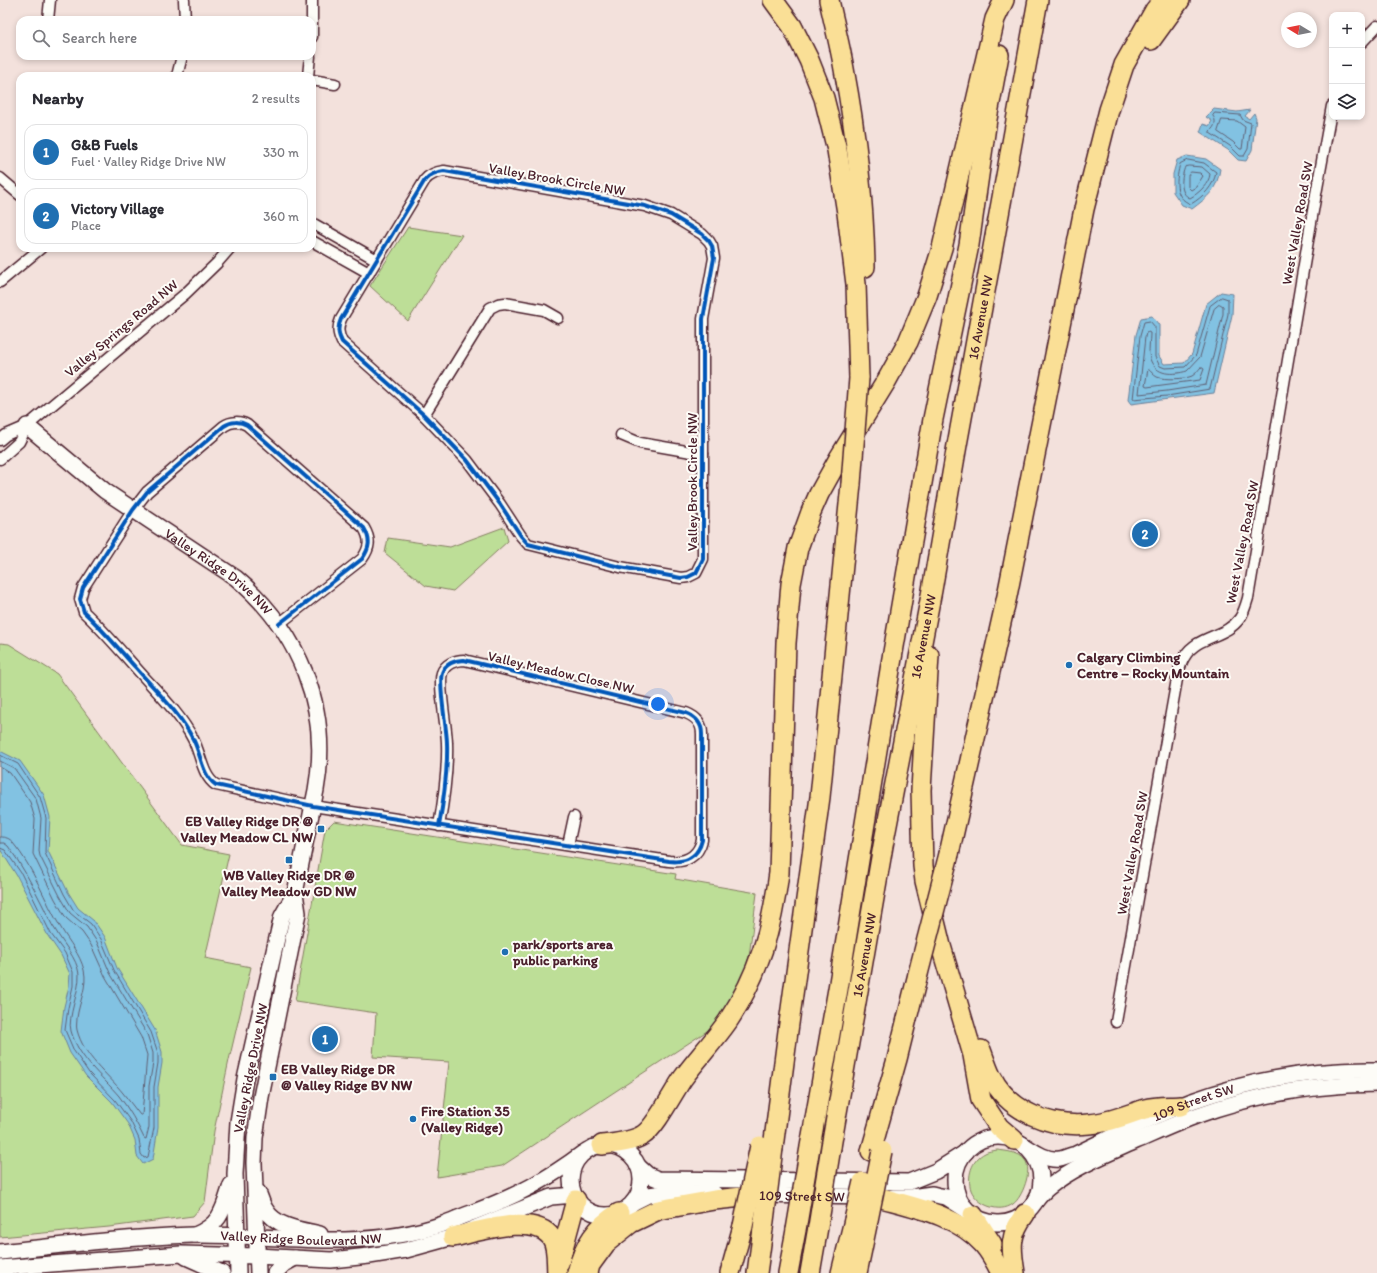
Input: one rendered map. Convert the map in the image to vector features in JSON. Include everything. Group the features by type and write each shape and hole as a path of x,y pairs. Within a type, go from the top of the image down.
{"highway":[{"path":"773,0 792,26 809,60 824,98 837,150 856,284 859,378"},
{"path":"730,1273 766,1147 792,1001 820,797 859,378 865,292 864,224 855,135 844,68 829,0"},
{"path":"602,1145 634,1140 644,1135 652,1127 684,1078 728,1021 748,987 766,942 775,902 779,873 787,629 791,584 798,548 819,494 908,342 927,296 942,248 995,20 1004,0"},
{"name":"16 Avenue NW","path":"788,1273 840,981 931,426 969,245 987,119 1008,0"},
{"name":"16 Avenue NW","path":"810,1273 883,846 932,590 958,438 1038,0"},
{"path":"841,1273 861,1220 897,1059 949,854 1007,596 1084,208 1109,110 1124,65 1155,10 1163,0"},
{"path":"1109,110 1149,43 1180,0"},
{"path":"932,590 929,672 921,790 923,866 941,946 973,1055 981,1100 999,1127 1018,1142"},
{"path":"957,1000 977,1038 990,1076 1008,1098 1019,1108 1036,1117 1063,1124 1089,1124 1115,1119 1147,1109 1181,1106"},
{"path":"757,1273 763,1230 766,1147"},
{"path":"588,1273 590,1265 606,1244 631,1223 658,1210 714,1200 762,1195"},
{"path":"557,1271 575,1198"},
{"path":"878,1198 911,1206 942,1216 961,1226 975,1236 984,1245 1002,1273"},
{"path":"577,1273 581,1256 590,1239 608,1221 626,1208"},
{"path":"1015,1273 1012,1242 1016,1225 1030,1208"},
{"path":"971,1213 996,1252 1002,1273"},
{"path":"858,1273 861,1220"},
{"path":"453,1237 512,1225 532,1226 543,1229 552,1237 555,1248 557,1271"}],"street":[{"path":"48,16 50,0"},
{"path":"184,0 185,16"},
{"path":"312,0 312,16"},
{"path":"1365,39 1377,26"},
{"path":"179,72 181,60"},
{"path":"308,72 310,60"},
{"path":"316,81 335,84"},
{"name":"West Valley Road SW","path":"1116,1022 1181,663 1185,655 1195,644 1224,632 1236,623 1244,612 1248,598 1329,120"},
{"name":"Valley Brook Circle NW","path":"440,171 645,206 672,215 702,234 709,241 714,253 704,318 703,558 696,572 688,577 681,578 620,567 528,544 467,460 424,415 345,345 338,334 341,319 368,273 425,180 431,175 440,171"},
{"path":"0,178 16,192"},
{"path":"316,225 377,260"},
{"path":"316,243 368,273"},
{"path":"0,282 36,252"},
{"name":"Valley Springs Road NW","path":"0,440 6,435 27,426 185,294 227,252"},
{"path":"424,415 490,308 498,304 505,303 544,310 558,318"},
{"path":"133,510 147,492 224,426 232,422 247,425 364,528 370,540 369,548 362,559 279,624"},
{"name":"Valley Springs Road NW","path":"0,458 19,442 27,426"},
{"name":"Valley Ridge Drive NW","path":"27,426 104,491 236,578 252,592 279,624 291,643 303,667 314,700 319,723 319,776 295,893 282,916 245,1079 238,1122 235,1174 238,1273"},
{"path":"621,435 640,443 703,454"},
{"name":"Valley Meadow Close NW","path":"133,510 82,591 80,599 82,609 167,702 184,724 194,741 204,770 211,782 216,785 313,806 439,826 669,862 683,861 694,856 701,845 702,730 696,718 686,713 464,660 455,661 446,667 441,676 448,744 446,776 439,826"},
{"path":"568,846 574,817"},
{"name":"Valley Ridge Drive NW","path":"258,1273 254,1148 257,1121 298,913 295,893"},
{"name":"109 Street SW","path":"1018,1142 1043,1156 1060,1159 1076,1154 1181,1106 1213,1094 1263,1081 1320,1072 1377,1070"},
{"name":"109 Street SW","path":"1030,1208 1048,1188 1078,1168 1108,1153 1198,1115 1254,1097 1281,1092 1351,1084 1377,1084"},
{"path":"1000,1137 1018,1142 1033,1156 1040,1170 1041,1186 1030,1208 1011,1221 1003,1223 988,1222 971,1213 959,1198 956,1182 958,1166 966,1152 971,1147 984,1140 1000,1137"},
{"path":"602,1145 616,1147 628,1152 638,1166 641,1176 641,1185 638,1194 626,1208 603,1216 595,1214 582,1206 575,1198 571,1186 573,1168 577,1160 583,1153 602,1145"},
{"name":"109 Street SW","path":"638,1166 648,1175 658,1179 909,1182 936,1171 966,1152"},
{"name":"Valley Ridge Boulevard NW","path":"0,1252 126,1239 194,1235 307,1240 346,1240 402,1234 442,1224 494,1205 559,1171 583,1153"},
{"path":"194,1235 212,1226 219,1217 235,1174"},
{"path":"254,1182 265,1210 272,1218 302,1230 346,1240"},
{"name":"109 Street SW","path":"626,1208 648,1195 665,1193 878,1198 911,1197 932,1194 946,1197 971,1213"},
{"name":"Valley Ridge Boulevard NW","path":"0,1268 181,1254 237,1255 331,1260 369,1256 406,1250 453,1237 551,1197 575,1198"},
{"path":"181,1254 222,1273"},
{"path":"275,1273 284,1264 295,1258"}],"green space":[{"path":"408,227 462,235 408,321 370,286"},
{"path":"504,527 508,541 453,591 426,586 385,553 388,538 450,547"},
{"path":"0,643 9,644 57,674 182,845 229,854 205,958 251,967 214,1131 205,1202 193,1216 109,1227 0,1237"},
{"path":"334,821 676,874 675,879 757,893 749,957 736,998 710,1029 502,1166 437,1177 449,1062 373,1057 376,1013 295,1001 325,830"},
{"path":"997,1150 1012,1152 1020,1155 1025,1160 1028,1170 1025,1184 1020,1196 1013,1204 1001,1208 995,1208 983,1204 974,1195 970,1185 971,1169 976,1160 986,1152"}],"water":[{"path":"1214,109 1237,112 1250,110 1245,116 1249,119 1254,113 1256,118 1252,150 1246,161 1238,160 1228,150 1200,132 1203,124 1209,126 1212,121 1206,117"},
{"path":"1187,156 1206,159 1220,169 1214,188 1203,201 1192,209 1182,205 1173,192 1173,174 1177,160"},
{"path":"1221,292 1233,294 1232,315 1214,393 1131,404 1128,400 1136,335 1141,318 1152,316 1159,325 1159,356 1164,364 1184,363 1192,354 1206,304"},
{"path":"0,751 20,761 44,795 50,817 48,851 68,892 78,908 94,921 105,937 117,968 155,1030 162,1052 162,1063 158,1087 158,1128 153,1159 143,1164 137,1156 135,1140 128,1124 112,1102 86,1076 70,1053 61,1031 70,974 61,955 48,936 17,876 0,849"}],"cycle path":[{"path":"444,171 645,206 671,215 702,234 709,241 712,246 714,258 703,319 703,559 696,573 688,577 681,578 620,567 528,544 467,460 424,415 342,342 338,331 341,319 425,180 433,174 444,171"},
{"path":"279,624 362,559 367,551 369,540 364,528 247,425 233,422 224,426 147,492 133,510 83,588 80,599 84,612 167,702 181,720 196,745 208,776 216,785 313,806 669,861 680,861 694,855 702,840 702,734 700,724 693,716 686,713 464,660 454,662 445,667 441,679 447,736 447,764 441,816 439,826"}],"place":[{"name":"Victory Village","path":"1145,534"},
{"name":"Calgary Climbing Centre – Rocky Mountain","path":"1069,665"},
{"name":"EB Valley Ridge DR @ Valley Meadow CL NW","path":"321,829"},
{"name":"WB Valley Ridge DR @ Valley Meadow GD NW","path":"289,860"},
{"name":"park/sports area public parking","path":"505,952"},
{"name":"G&B Fuels","path":"325,1039"},
{"name":"EB Valley Ridge DR @ Valley Ridge BV NW","path":"273,1077"},
{"name":"Fire Station 35 (Valley Ridge)","path":"413,1119"}]}
